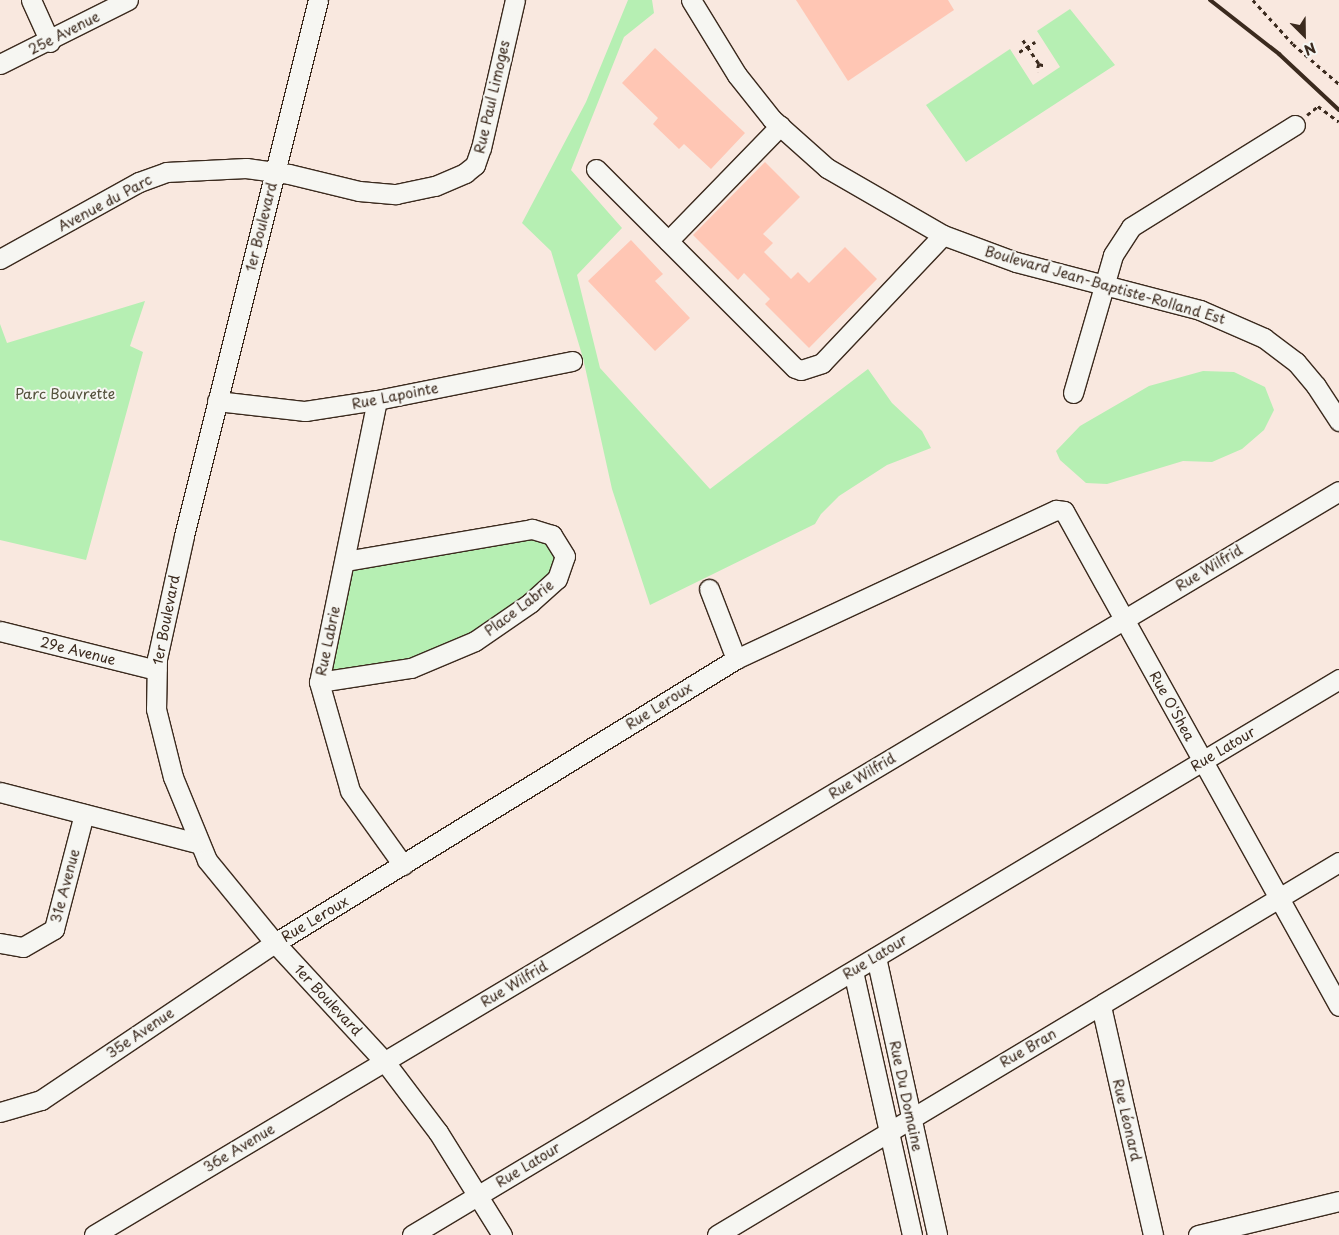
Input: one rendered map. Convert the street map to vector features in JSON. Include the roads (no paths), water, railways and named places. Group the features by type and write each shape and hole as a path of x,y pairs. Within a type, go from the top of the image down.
{"street":[{"path":"31,0 50,42"},
{"name":"25e Avenue","path":"0,64 50,42 128,0"},
{"name":"1er Boulevard","path":"318,0 184,536 156,670 156,709 161,739 197,842 228,889 384,1062 438,1132 502,1235"},
{"name":"Rue Paul Limoges","path":"275,172 359,191 396,194 435,186 465,173 475,165 481,148 515,0"},
{"name":"Boulevard Jean-Baptiste-Rolland Est","path":"691,0 737,74 780,126 827,168 943,235 1016,262 1200,310 1264,338 1296,362 1316,386 1339,421"},
{"path":"1073,393 1113,255 1131,227 1295,125"},
{"path":"668,241 780,126"},
{"name":"Avenue du Parc","path":"0,259 139,182 166,172 246,168 275,172"},
{"path":"596,169 795,368 800,370 822,363 943,235"},
{"name":"Rue Lapointe","path":"217,401 304,411 377,400 572,361"},
{"name":"Rue Labrie","path":"377,400 319,682 350,790 403,865"},
{"name":"Rue Wilfrid","path":"384,1062 1339,491"},
{"name":"Rue Leroux","path":"275,943 736,659 1049,511 1064,511"},
{"name":"Rue O'Shea","path":"1064,511 1339,1006"},
{"name":"Place Labrie","path":"319,682 411,668 474,641 530,603 556,579 565,556 552,535 532,530 345,561"},
{"path":"709,589 736,659"},
{"name":"29e Avenue","path":"0,631 156,670"},
{"name":"Rue Latour","path":"412,1235 1339,679"},
{"path":"0,792 197,842"},
{"name":"31e Avenue","path":"0,943 23,948 54,928 84,814"},
{"name":"Rue Bran","path":"716,1235 910,1116 1101,1006 1339,862"},
{"name":"35e Avenue","path":"0,1112 41,1100 275,943"},
{"name":"Rue Du Domaine","path":"876,957 937,1235"},
{"name":"Rue Du Domaine","path":"853,970 912,1235"},
{"name":"Rue Léonard","path":"1101,1006 1153,1235"},
{"name":"36e Avenue","path":"94,1235 384,1062"},
{"path":"1198,1235 1339,1201"}],"railway":[{"path":"1210,0 1279,54 1339,110"}],"park label":[{"name":"Parc Bouvrette","path":"65,394"}]}
